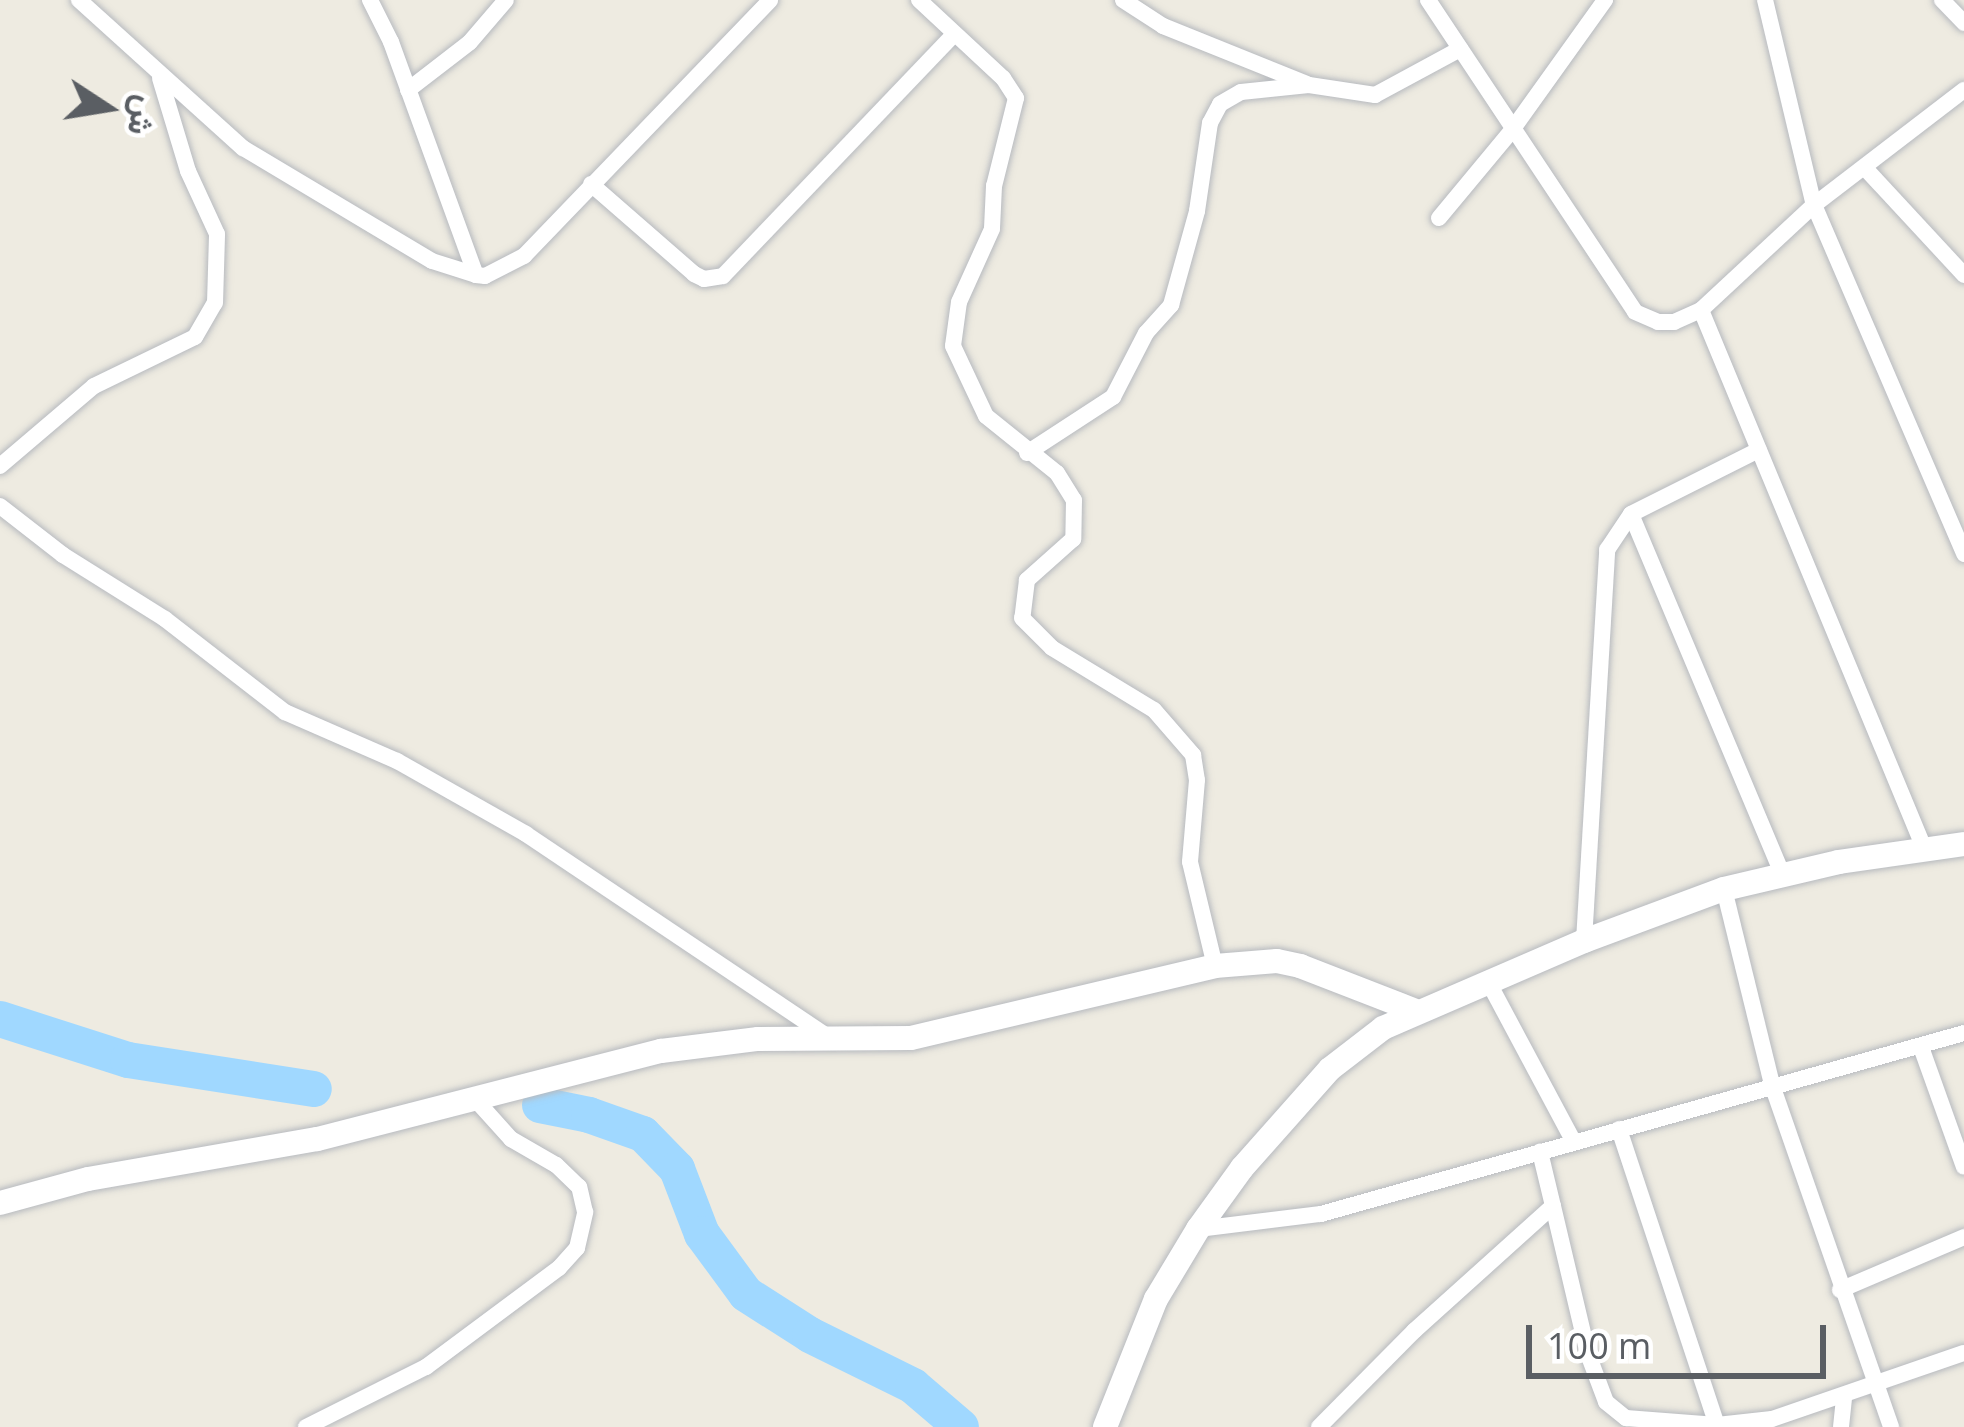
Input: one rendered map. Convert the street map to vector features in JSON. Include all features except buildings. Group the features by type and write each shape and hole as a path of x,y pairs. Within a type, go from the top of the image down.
{"street":[{"path":"79,0 160,78 243,148 432,261 476,275 493,274 524,256 770,0"},
{"path":"370,0 476,275"},
{"path":"408,90 460,51 506,0"},
{"path":"919,0 1003,77 1016,98 994,186 992,229 959,302 953,346 986,416 1065,484 1077,518 1067,550 1024,586 1024,625 1052,648 1154,710 1193,755 1197,780 1190,862 1215,966"},
{"path":"1123,0 1163,26 1310,85 1375,95 1460,49"},
{"path":"1428,0 1635,312 1647,320 1674,322 1701,310 1814,205 1964,90"},
{"path":"1439,218 1511,130 1605,0"},
{"path":"1765,0 1814,205 1964,554"},
{"path":"1942,0 1964,23"},
{"path":"591,184 694,274 704,279 723,276 953,35"},
{"path":"0,466 94,386 195,337 215,303 217,234 188,171 160,78"},
{"path":"1028,452 1113,397 1146,333 1172,305 1198,212 1207,135 1220,104 1241,92 1310,85"},
{"path":"1865,168 1964,275"},
{"path":"1701,310 1924,848"},
{"path":"1584,941 1604,568 1611,541 1631,514 1759,450"},
{"path":"1948,513 1964,498"},
{"path":"0,506 63,555 165,619 285,712 397,761 526,834 834,1041"},
{"path":"1631,514 1782,874"},
{"path":"1105,1427 1156,1299 1198,1229 1243,1168 1330,1069 1383,1028 1584,941 1724,889 1782,874 1964,844"},
{"path":"1724,889 1772,1084 1891,1427"},
{"path":"0,1203 88,1179 318,1139 710,1042 911,1038 1215,966 1276,961 1300,966 1416,1011"},
{"path":"1490,985 1574,1142"},
{"path":"1198,1229 1321,1214 1772,1084 1964,1034"},
{"path":"1921,1047 1964,1167"},
{"path":"306,1427 425,1367 559,1268 577,1248 585,1225 579,1187 556,1165 498,1128 475,1100"},
{"path":"1619,1130 1717,1425"},
{"path":"1540,1152 1588,1354 1606,1402 1626,1418 1717,1425 1772,1419 1964,1353"},
{"path":"1319,1427 1414,1331 1553,1206"},
{"path":"1840,1289 1964,1237"},
{"path":"1841,1427 1844,1396"}],"waterway":[{"path":"0,1019 128,1060 314,1089"},
{"path":"540,1105 589,1115 643,1134 677,1169 702,1234 746,1294 810,1335 913,1386 961,1427"}]}
